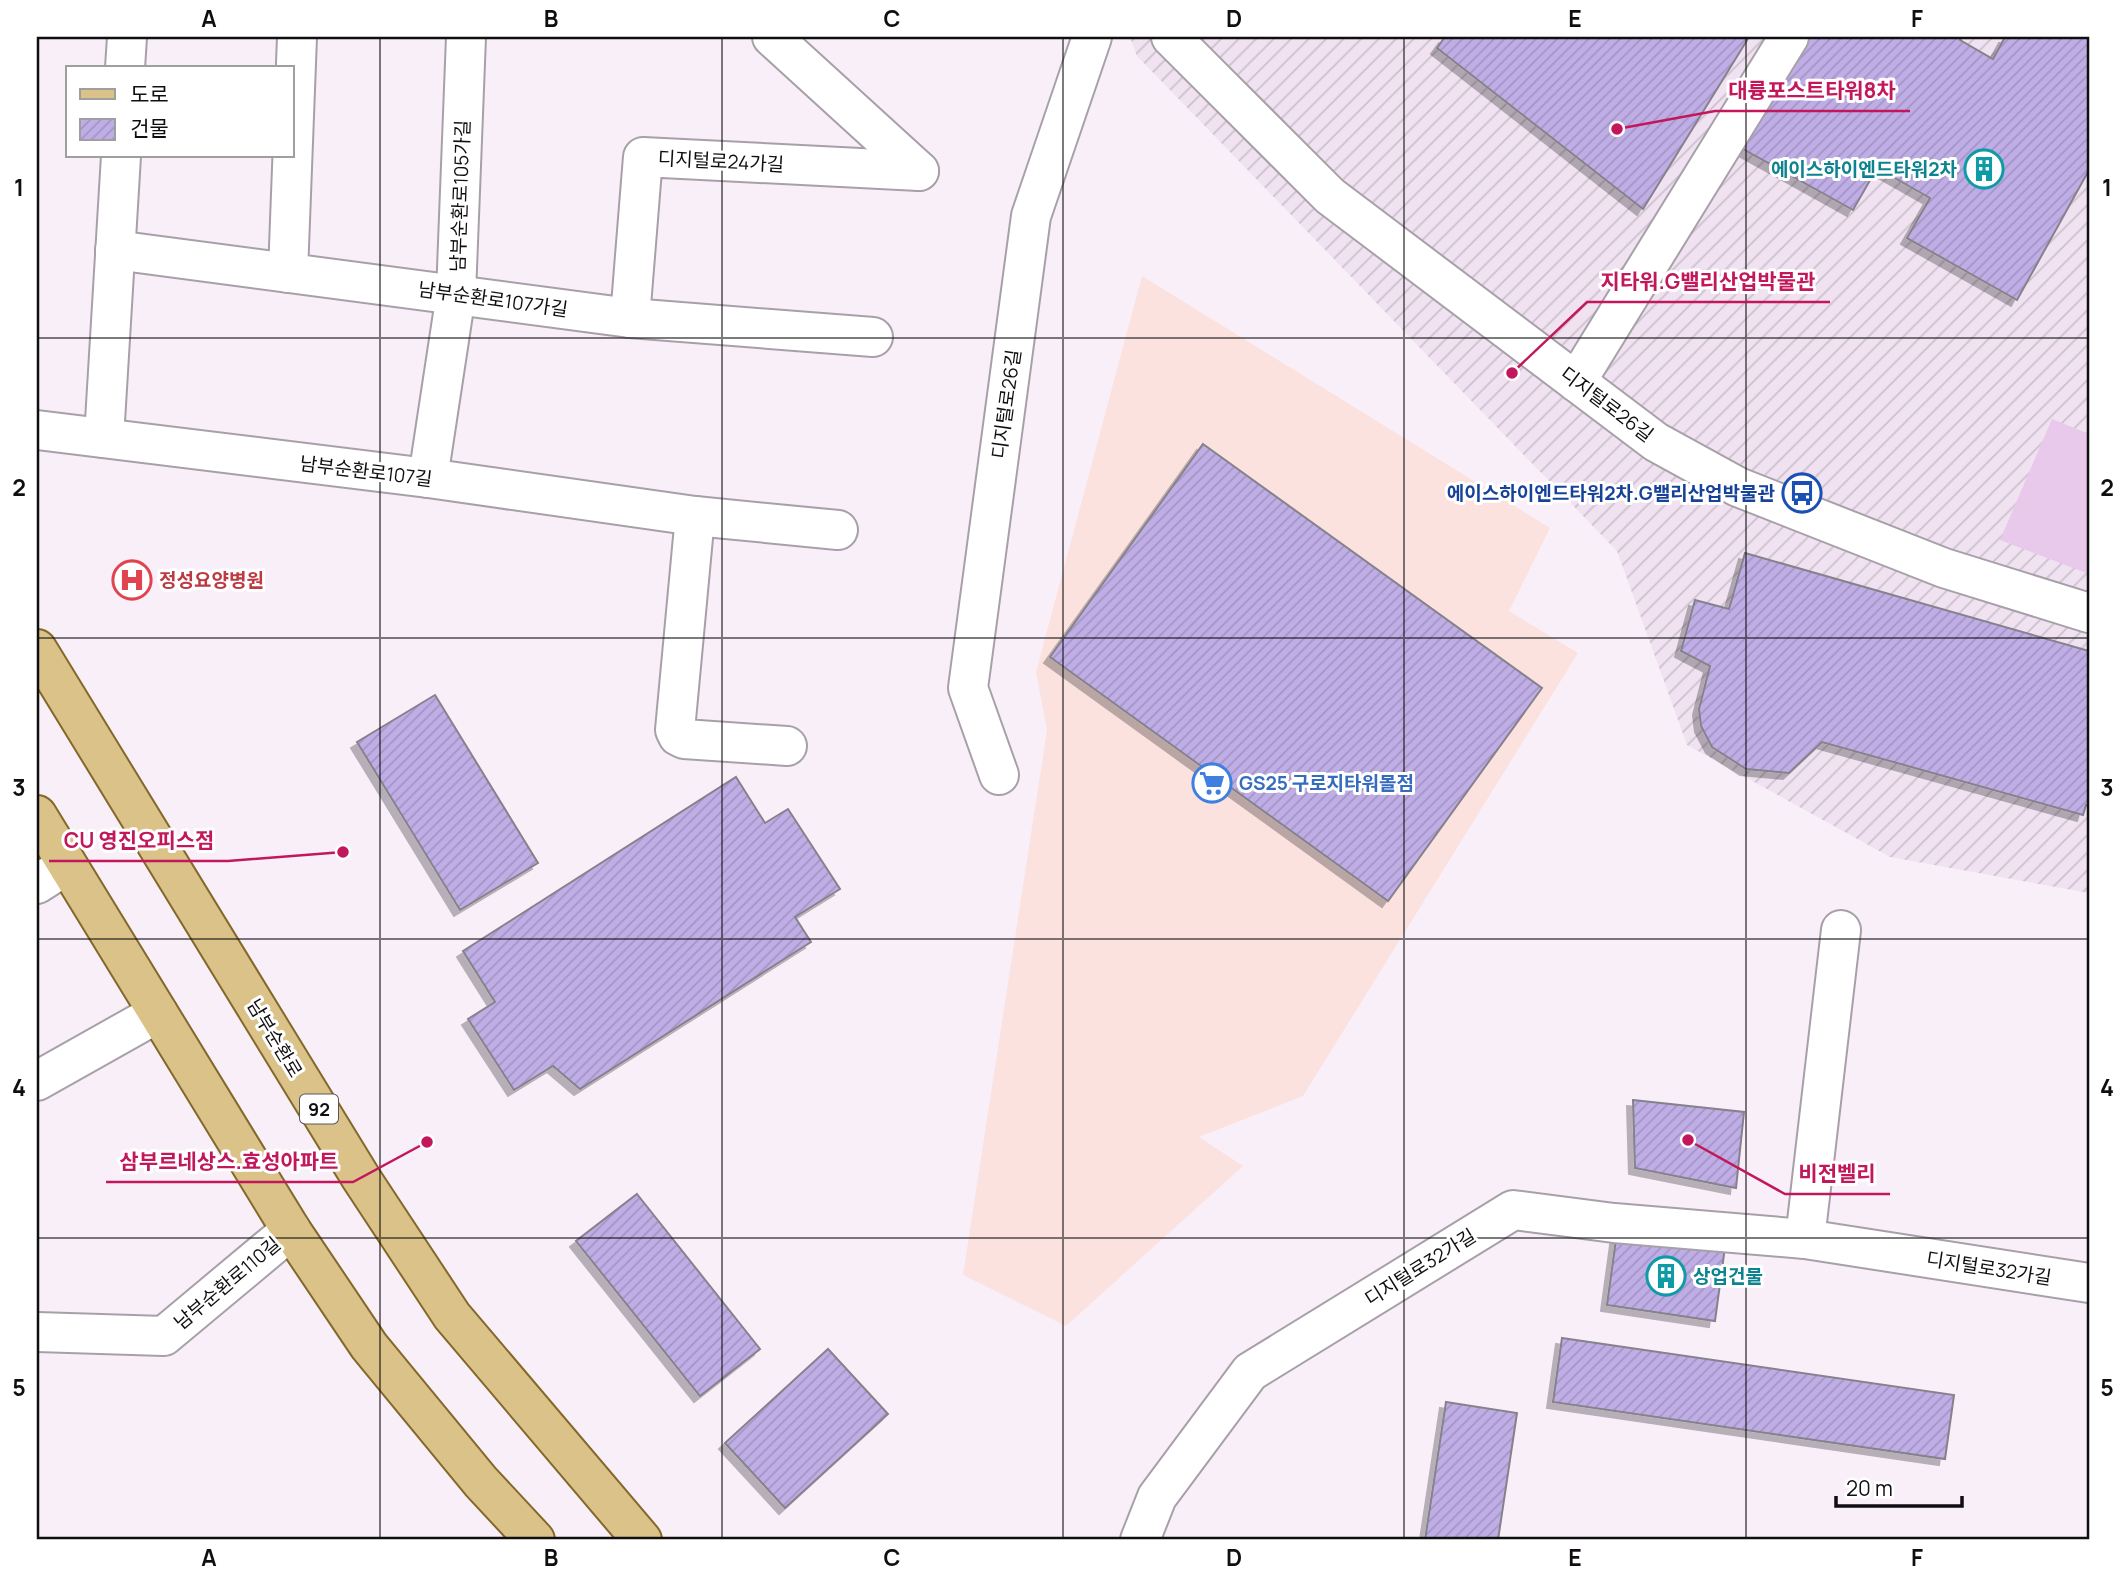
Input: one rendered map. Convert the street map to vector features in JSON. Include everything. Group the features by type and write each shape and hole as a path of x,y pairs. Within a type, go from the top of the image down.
{"main road":[{"name":"남부순환로","path":"37,649 361,1178 452,1316 642,1540"},
{"path":"37,815 52,874 158,1013 291,1230 369,1346 481,1482 535,1540"}],"street":[{"path":"125,66 127,37"},
{"path":"294,116 297,37"},
{"name":"남부순환로105가길","path":"428,478 456,294 466,37"},
{"name":"디지털로24가길","path":"629,318 643,157 919,171 772,37"},
{"name":"디지털로26길","path":"999,775 968,688 1031,216 1092,37"},
{"name":"디지털로26길","path":"1171,37 1330,196 1656,442 1738,487 1944,568 2089,613"},
{"path":"1576,382 1789,37"},
{"path":"104,438 121,158"},
{"path":"288,273 292,158"},
{"name":"남부순환로107가길","path":"115,250 629,318 873,337"},
{"name":"남부순환로107길","path":"37,430 428,478 695,516 838,530"},
{"path":"695,516 675,730 678,736 684,739 787,746"},
{"path":"1805,1239 1841,930"},
{"path":"37,1081 158,1013"},
{"name":"디지털로32가길","path":"1140,1540 1157,1497 1250,1373 1513,1210 1614,1223 1805,1239 2089,1283"},
{"name":"남부순환로110길","path":"37,1332 164,1336 291,1230"}],"shaded area":[{"path":"1130,37 2089,37 2089,893 1890,857 1687,745 1617,551 1137,56"},
{"path":"1142,276 1550,528 1509,611 1578,653 1303,1096 1199,1137 1243,1166 1066,1326 963,1275 1047,730 1036,672"},
{"path":"2052,419 2089,434 2089,574 2000,540"}],"building":[{"path":"1445,37 1749,37 1643,209 1437,48"},
{"name":"에이스하이엔드타워2차","path":"1805,37 1962,37 1960,40 1993,59 2005,37 2089,37 2089,170 2017,300 1907,238 1930,198 1877,168 1853,210 1743,149"},
{"path":"1203,444 1542,688 1388,901 1050,657"},
{"path":"1745,553 2089,651 2089,806 2086,805 2083,815 1822,742 1789,773 1746,769 1712,747 1701,726 1699,709 1710,666 1681,651 1695,600 1729,609"},
{"path":"435,695 538,863 460,910 357,742"},
{"path":"736,777 765,823 788,809 840,889 795,917 811,942 580,1089 553,1066 514,1090 468,1019 495,1002 463,951"},
{"path":"1633,1100 1744,1112 1736,1188 1635,1168"},
{"path":"637,1194 760,1349 700,1396 576,1241"},
{"name":"상업건물","path":"1617,1232 1725,1247 1715,1321 1607,1305"},
{"path":"1562,1338 1954,1395 1945,1459 1553,1402"},
{"path":"828,1349 888,1414 785,1508 725,1443"},
{"path":"1446,1402 1517,1413 1498,1540 1425,1540"}],"place":[{"name":"대륭포스트타워8차","path":"1617,129"},
{"name":"에이스하이엔드타워2차","path":"1984,169"},
{"name":"지타워.G밸리산업박물관","path":"1512,373"},
{"name":"에이스하이엔드타워2차.G밸리산업박물관","path":"1802,493"},
{"name":"정성요양병원","path":"132,580"},
{"name":"GS25 구로지타워몰점","path":"1212,783"},
{"name":"CU 영진오피스점","path":"343,852"},
{"name":"비전벨리","path":"1688,1140"},
{"name":"삼부르네상스.효성아파트","path":"427,1142"},
{"name":"상업건물","path":"1666,1276"}]}
